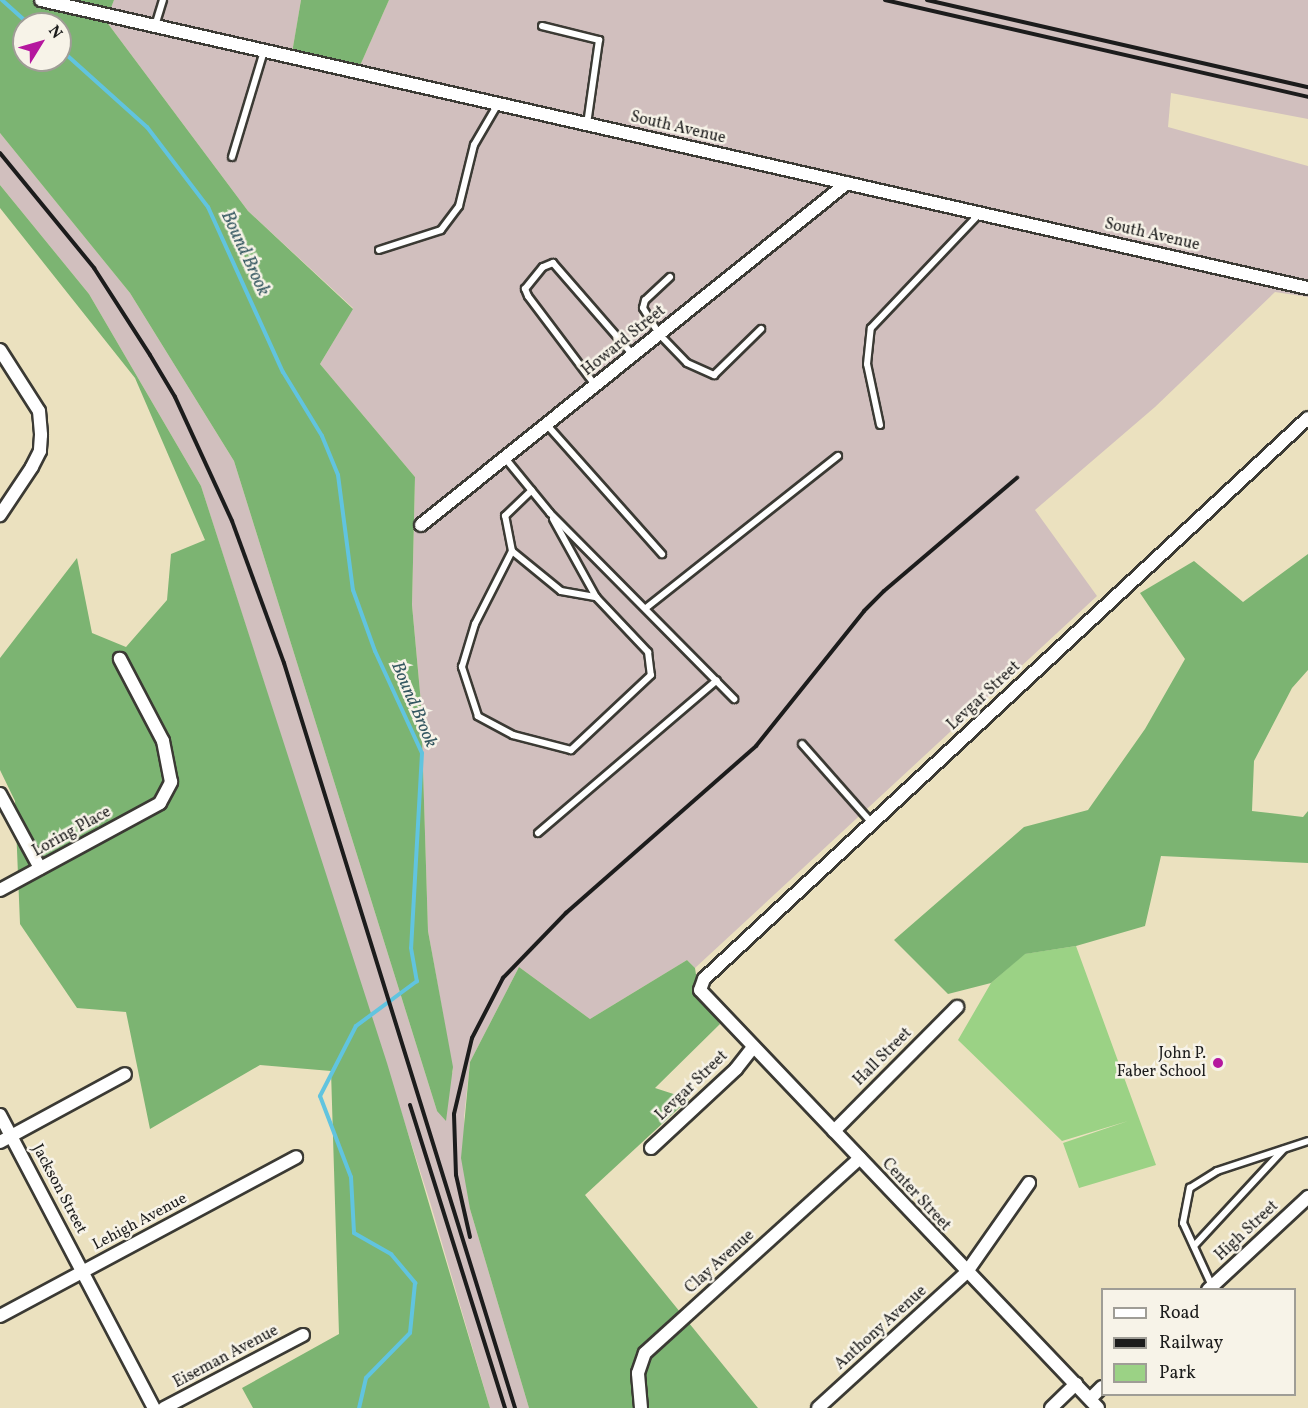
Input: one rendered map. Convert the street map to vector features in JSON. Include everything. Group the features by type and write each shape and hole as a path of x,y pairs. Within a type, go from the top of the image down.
{"street":[{"name":"South Avenue","path":"42,0 1308,288"},
{"name":"Howard Street","path":"421,525 847,183"},
{"path":"0,350 39,411 41,435 40,451 0,515"},
{"name":"Levgar Street","path":"711,1002 700,990 704,979 1308,418"},
{"name":"Loring Place","path":"0,890 160,803 171,782 163,741 120,659"},
{"path":"0,794 40,868"},
{"name":"Center Street","path":"711,1002 966,1273 1094,1403"},
{"name":"Hall Street","path":"834,1131 957,1007"},
{"name":"Levgar Street","path":"651,1148 736,1070 753,1047"},
{"path":"0,1142 125,1074"},
{"name":"Jackson Street","path":"0,1114 154,1408"},
{"name":"Lehigh Avenue","path":"0,1316 296,1157"},
{"name":"Clay Avenue","path":"641,1408 638,1373 645,1353 860,1158"},
{"name":"Anthony Avenue","path":"818,1408 966,1273 1029,1183"},
{"name":"High Street","path":"1210,1288 1308,1197"},
{"name":"Eiseman Avenue","path":"164,1408 303,1335"},
{"path":"1051,1408 1076,1384"},
{"path":"1094,1403 1101,1389"}],"lane":[{"path":"155,26 163,0"},
{"path":"542,26 599,40 587,124"},
{"path":"232,157 264,51"},
{"path":"379,250 441,230 459,206 474,145 498,104"},
{"path":"880,425 867,364 871,328 980,213"},
{"path":"595,385 528,296 525,289 543,267 553,263 633,355"},
{"path":"670,277 645,300 643,308 659,334 687,363 714,375 761,329"},
{"path":"546,424 662,554"},
{"path":"646,608 838,456"},
{"path":"505,457 550,513 734,699"},
{"path":"532,490 505,516 512,551 475,624 462,667 478,716 513,735 571,750 651,675 648,652 596,597 550,513"},
{"path":"512,551 561,591 596,597"},
{"path":"538,833 717,680"},
{"path":"802,744 872,823"},
{"path":"1210,1288 1183,1224 1190,1188 1217,1171 1308,1141"},
{"path":"1194,1246 1283,1150"}],"shaded area":[{"path":"114,0 301,0 292,53 359,68 389,0 1308,0 1308,119 1171,93 1168,127 1308,166 1308,297 1275,292 1155,407 1035,510 1097,596 695,968 687,960 590,1019 519,967 470,1062 464,1117 470,1209 529,1408 490,1408 430,1202 201,486 89,294 0,185 0,133 130,293 234,461 437,1111 453,1071 428,931 421,703 412,605 415,477 320,364 353,308 248,211 106,21"}],"green space":[{"path":"0,0 114,0 106,21 248,211 353,309 320,364 415,477 412,605 421,703 428,931 453,1067 446,1121 437,1111 234,461 130,293 0,133"},
{"path":"301,0 389,0 359,68 292,53"},
{"path":"0,185 89,294 201,486 387,1063 490,1408 253,1408 242,1388 339,1334 331,1071 260,1065 150,1129 126,1012 77,1008 20,924 15,801 0,770 0,658 77,558 92,633 126,647 167,600 171,554 205,540 135,378 0,208"},
{"path":"1308,554 1308,670 1292,688 1254,761 1252,811 1303,817 1308,811 1308,863 1161,856 1145,926 1076,946 1025,954 991,983 948,994 894,940 1024,827 1088,810 1145,729 1185,659 1140,593 1194,561 1243,602"},
{"path":"1076,946 1156,1165 1079,1188 1063,1143 1128,1121 1062,1141 958,1040 991,983 1024,954"},
{"path":"687,960 695,968 699,995 720,1024 655,1088 689,1099 585,1195 758,1408 529,1408 470,1209 461,1158 470,1062 519,967 590,1019"}],"waterway":[{"name":"Bound Brook","path":"2,0 16,12"},
{"name":"Bound Brook","path":"72,60 147,127 208,207 283,372 322,436 338,475 353,590 375,651 422,753 411,948 417,981 356,1026 320,1096 351,1177 354,1233 391,1254 415,1283 410,1333 366,1378 359,1408"}],"railway":[{"path":"885,0 1308,97"},
{"path":"927,0 1308,87"},
{"path":"0,153 94,268 150,355 175,397 232,521 284,663 515,1408"},
{"path":"470,1237 456,1175 454,1114 472,1038 503,978 566,913 756,746 864,611 884,591 1017,478"},
{"path":"410,1105 505,1408"}],"place":[{"name":"John P. Faber School","path":"1218,1063"}]}
